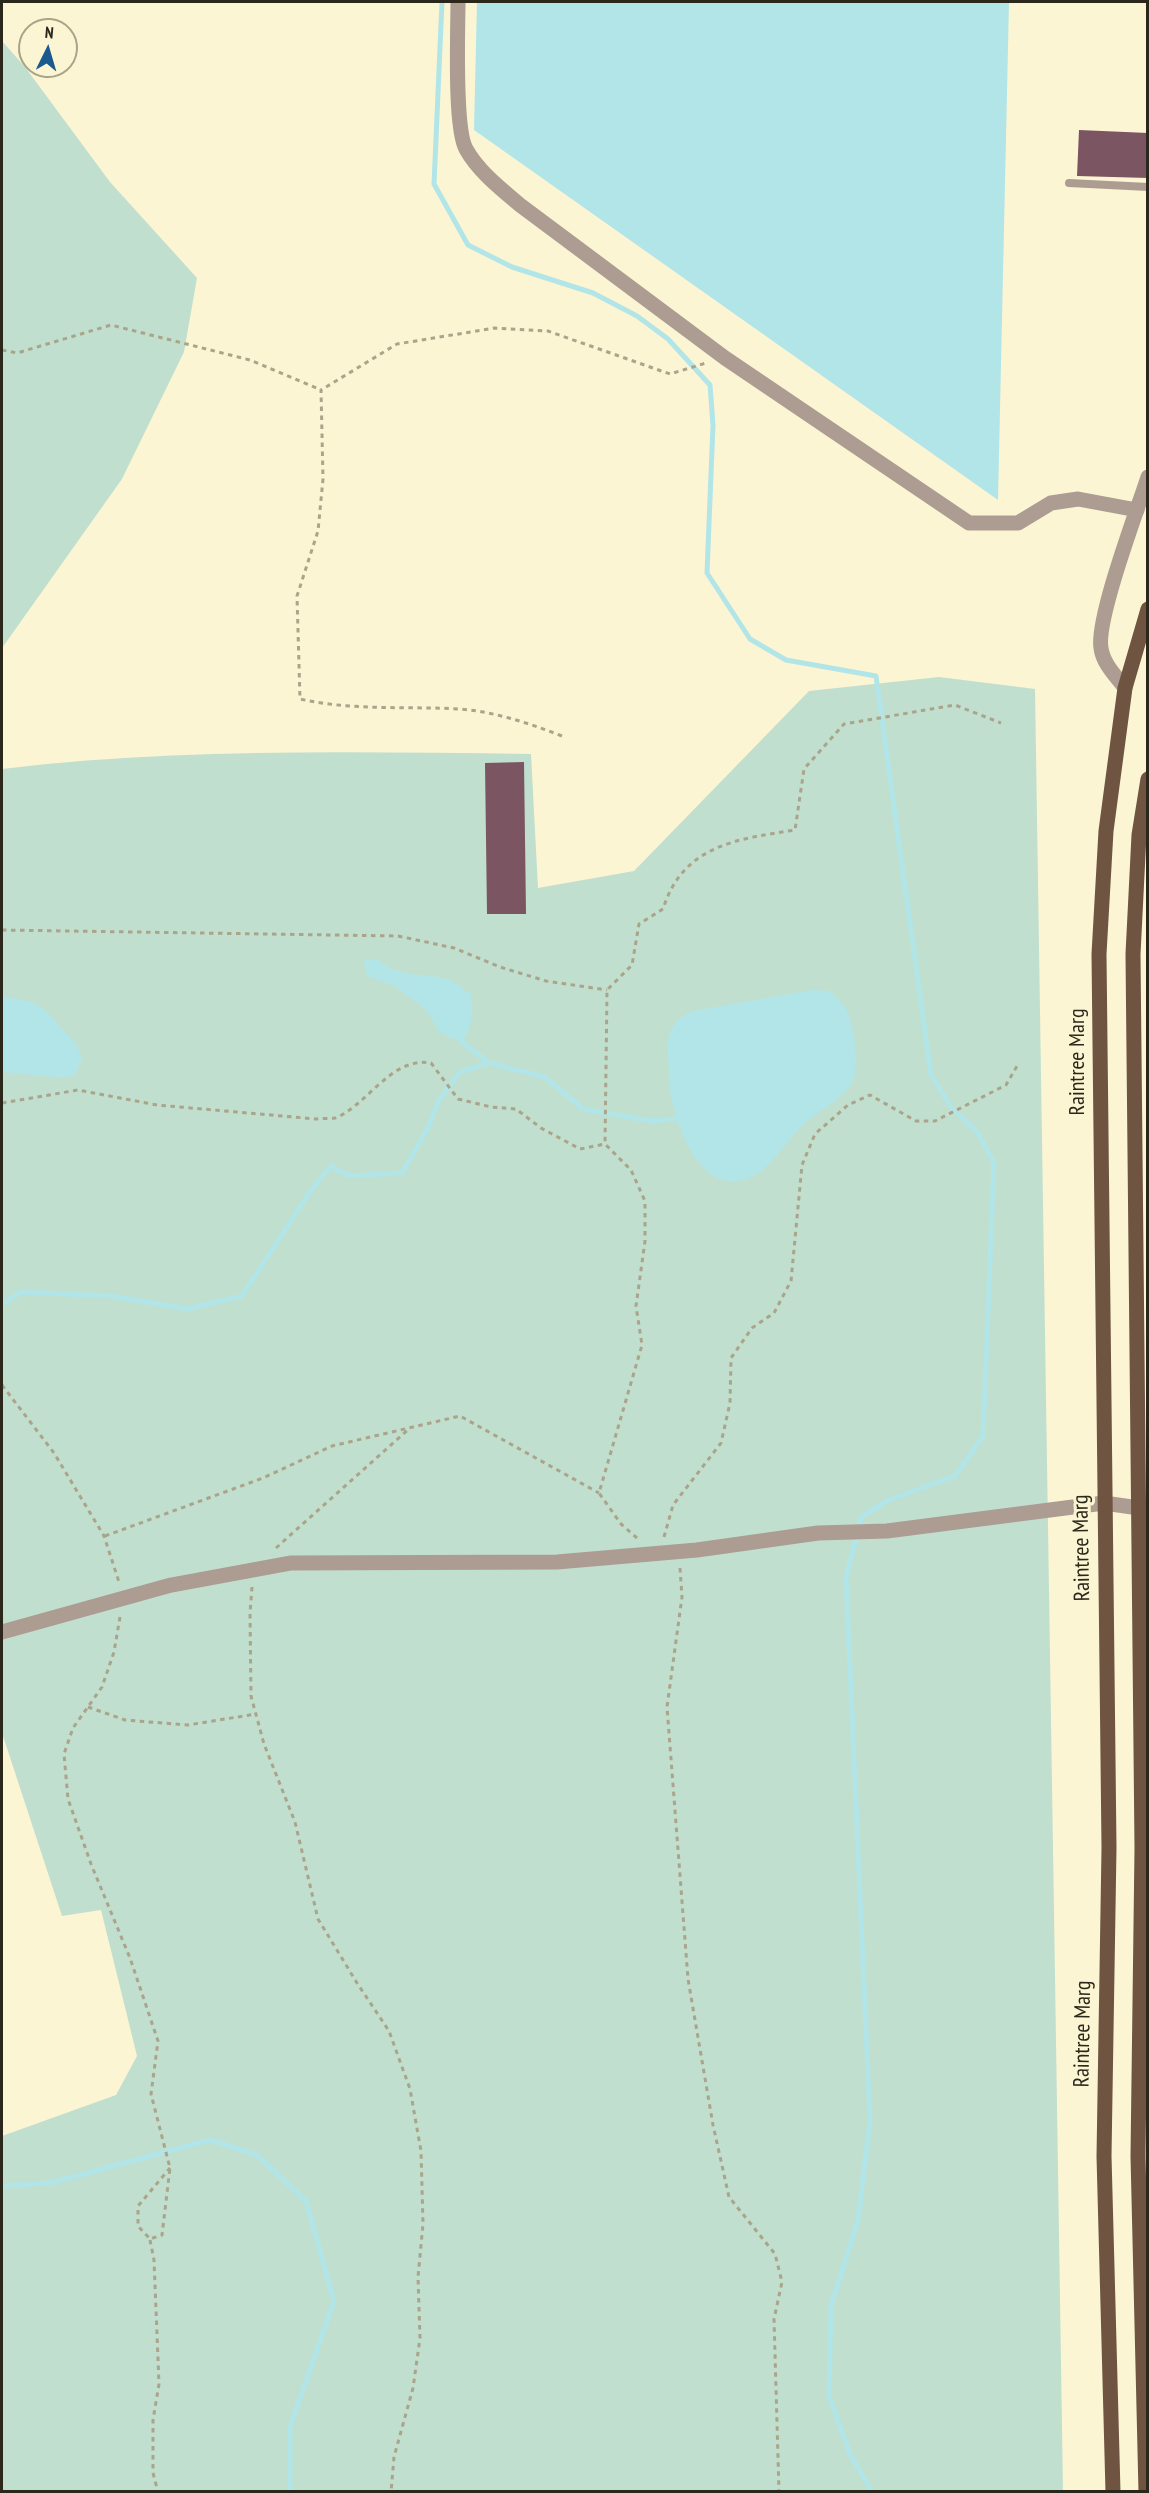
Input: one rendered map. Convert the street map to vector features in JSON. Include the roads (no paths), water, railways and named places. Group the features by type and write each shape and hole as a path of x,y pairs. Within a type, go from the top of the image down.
{"main road":[{"name":"Raintree Marg","path":"1113,2492 1104,2156 1108,1848 1100,933 1106,831 1125,688 1148,609"},
{"path":"1146,2492 1142,1848 1144,1622 1139,1508 1133,954 1139,835 1148,778"}],"street":[{"path":"458,2 459,110 465,147 491,180 520,205 725,358 969,523 1018,523 1051,503 1078,499 1137,510"},
{"path":"1125,688 1107,666 1101,648 1103,621 1148,477"},
{"path":"2,1632 171,1585 290,1563 557,1562 678,1552 818,1533 887,1531 1104,1503 1139,1508"}],"lane":[{"path":"1069,183 1148,187"}],"water":[{"path":"477,2 1009,2 998,500 474,130"},
{"path":"377,959 394,970 449,980 471,994 471,1019 462,1042 440,1033 426,1010 395,986 367,976 364,960"},
{"path":"811,990 830,991 848,1014 856,1056 852,1083 840,1097 803,1125 763,1170 737,1181 720,1179 705,1169 692,1153 675,1113 669,1076 668,1046 671,1030 675,1023 693,1011"},
{"path":"2,997 32,1003 51,1016 79,1050 82,1059 75,1074 66,1078 2,1072"}],"waterway":[{"path":"442,2 434,184 468,245 512,267 593,293 637,316 668,339 710,385 713,425 707,573 750,639 786,660 876,676 931,1075 951,1107 978,1133 994,1163 983,1436 955,1476 889,1500 862,1516 846,1577 870,2121 858,2220 831,2306 829,2396 850,2454 872,2492"},
{"path":"2,1304 21,1292 111,1296 187,1309 242,1296 309,1193 331,1166 349,1176 402,1173 428,1128 439,1100 460,1072 489,1063 462,1042"},
{"path":"489,1063 545,1077 583,1109 651,1121 677,1119"},
{"path":"2,2186 50,2183 210,2140 257,2155 306,2201 334,2301 290,2427 290,2492"}]}
